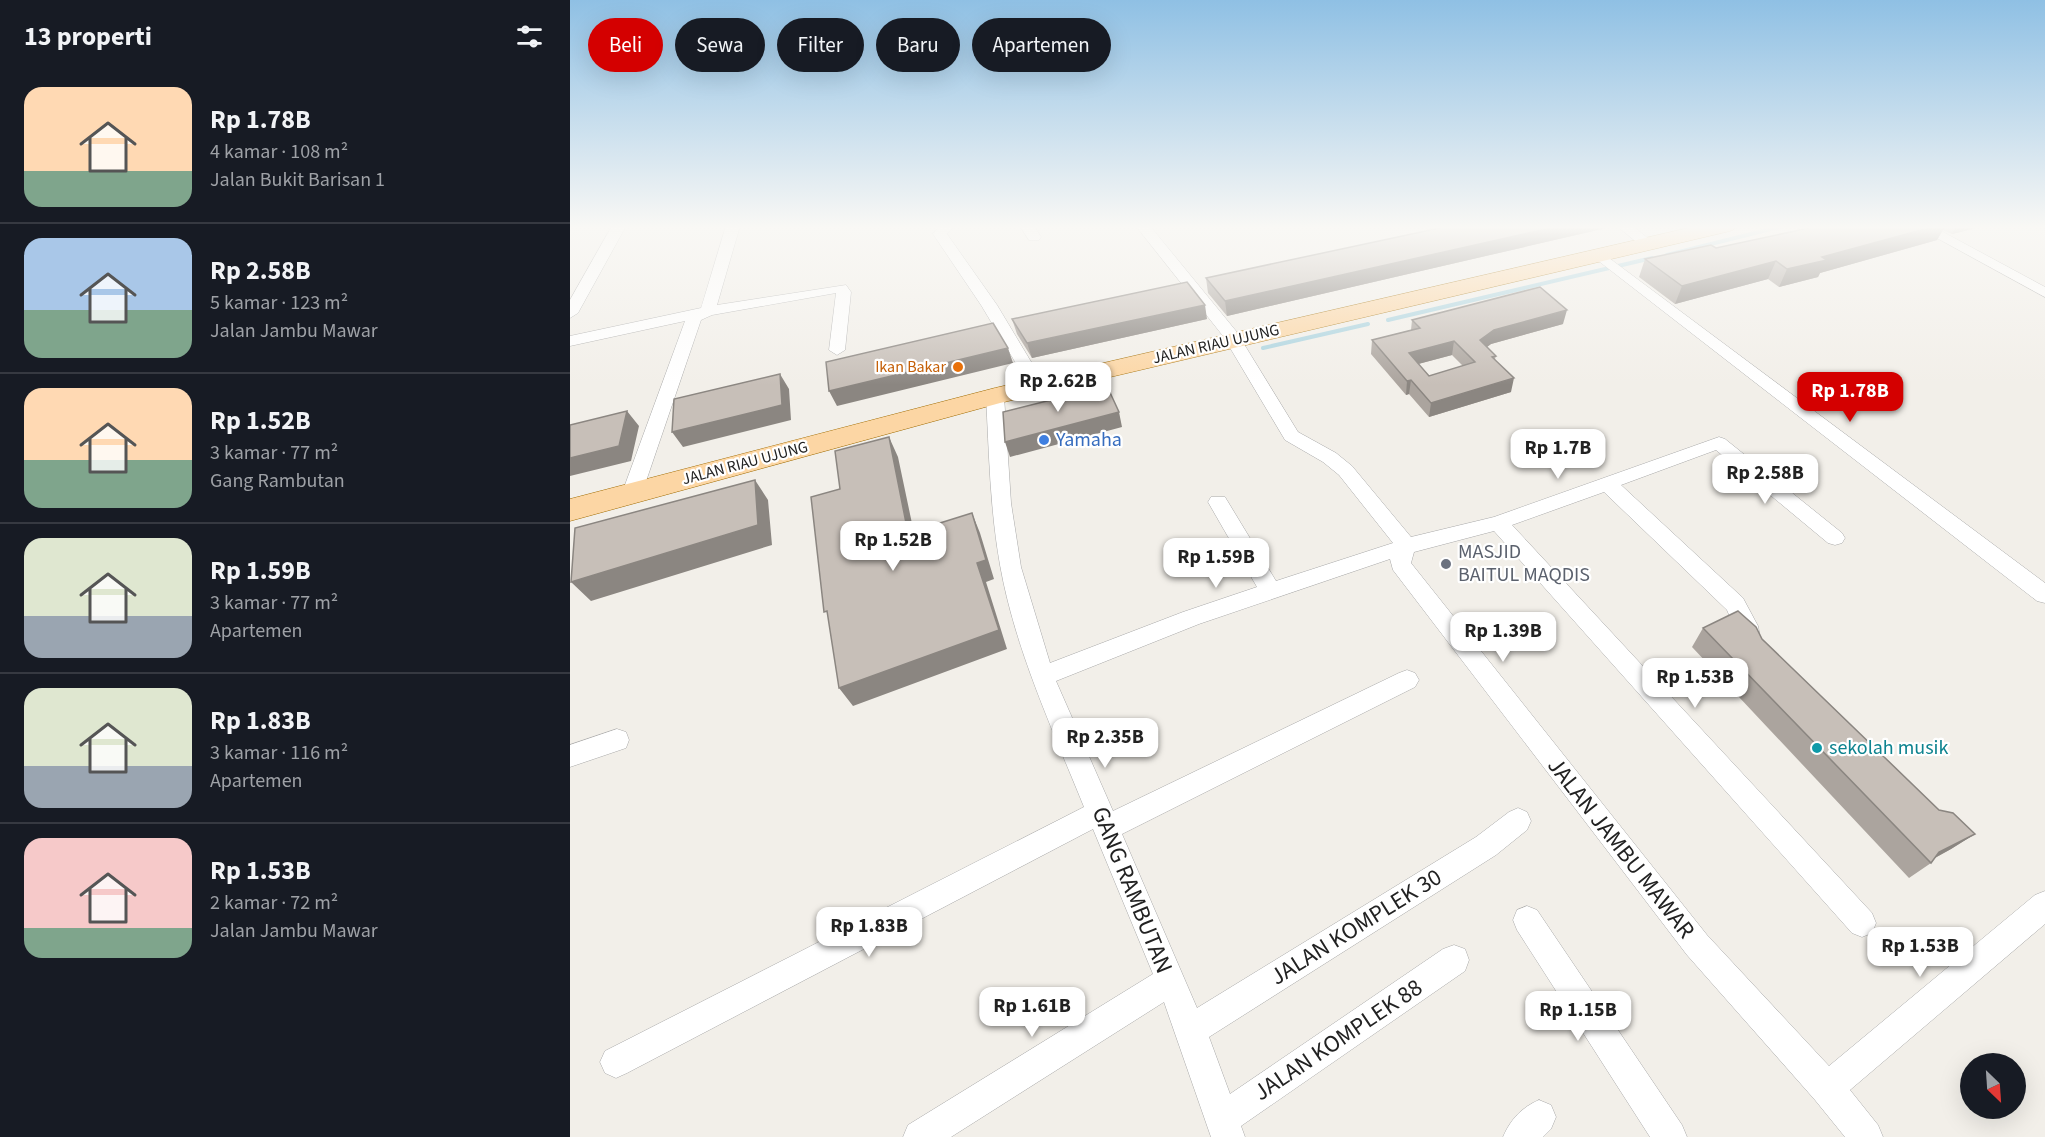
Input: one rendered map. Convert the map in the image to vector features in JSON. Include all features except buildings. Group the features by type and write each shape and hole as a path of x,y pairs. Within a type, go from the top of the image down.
{"main road":[{"name":"JALAN RIAU UJUNG","path":"570,510 1037,385 1510,279"}],"street":[{"path":"570,313 588,279"},
{"path":"632,494 691,321 708,311 717,279"},
{"path":"971,279 1037,385"},
{"path":"1185,279 1233,341 1291,436 1301,444 1324,454 1345,471 1407,546"},
{"path":"1631,279 2045,595"},
{"path":"2021,279 2045,292"},
{"path":"570,341 708,311 842,288 844,292 837,350"},
{"name":"GANG RAMBUTAN","path":"995,396 1001,503 1011,567 1042,676 1191,1030 1225,1128"},
{"path":"1042,676 1191,618 1407,546 1498,523 1719,443 1835,538"},
{"path":"1606,482 1735,604 1747,626 1747,634 1767,657"},
{"path":"1218,502 1271,592"},
{"path":"1498,523 1862,923"},
{"name":"JALAN JAMBU MAWAR","path":"1407,546 1401,556 1400,564 1488,678 1697,945 1827,1088 1866,1137"},
{"path":"616,1062 1103,820 1407,680"},
{"path":"570,756 617,740"},
{"name":"JALAN KOMPLEK 30","path":"1191,1030 1486,846 1518,821"},
{"path":"1827,1088 2045,904"},
{"path":"1527,920 1670,1137"},
{"name":"JALAN KOMPLEK 88","path":"1225,1128 1454,960"},
{"path":"920,1137 1170,981"}],"waterway":[{"path":"1388,320 1562,279"},
{"path":"1263,348 1368,324"}],"place":[{"name":"Ikan Bakar","path":"958,367"},
{"name":"Yamaha","path":"1044,440"},
{"name":"MASJID BAITUL MAQDIS","path":"1446,564"},
{"name":"sekolah musik","path":"1817,748"}]}
